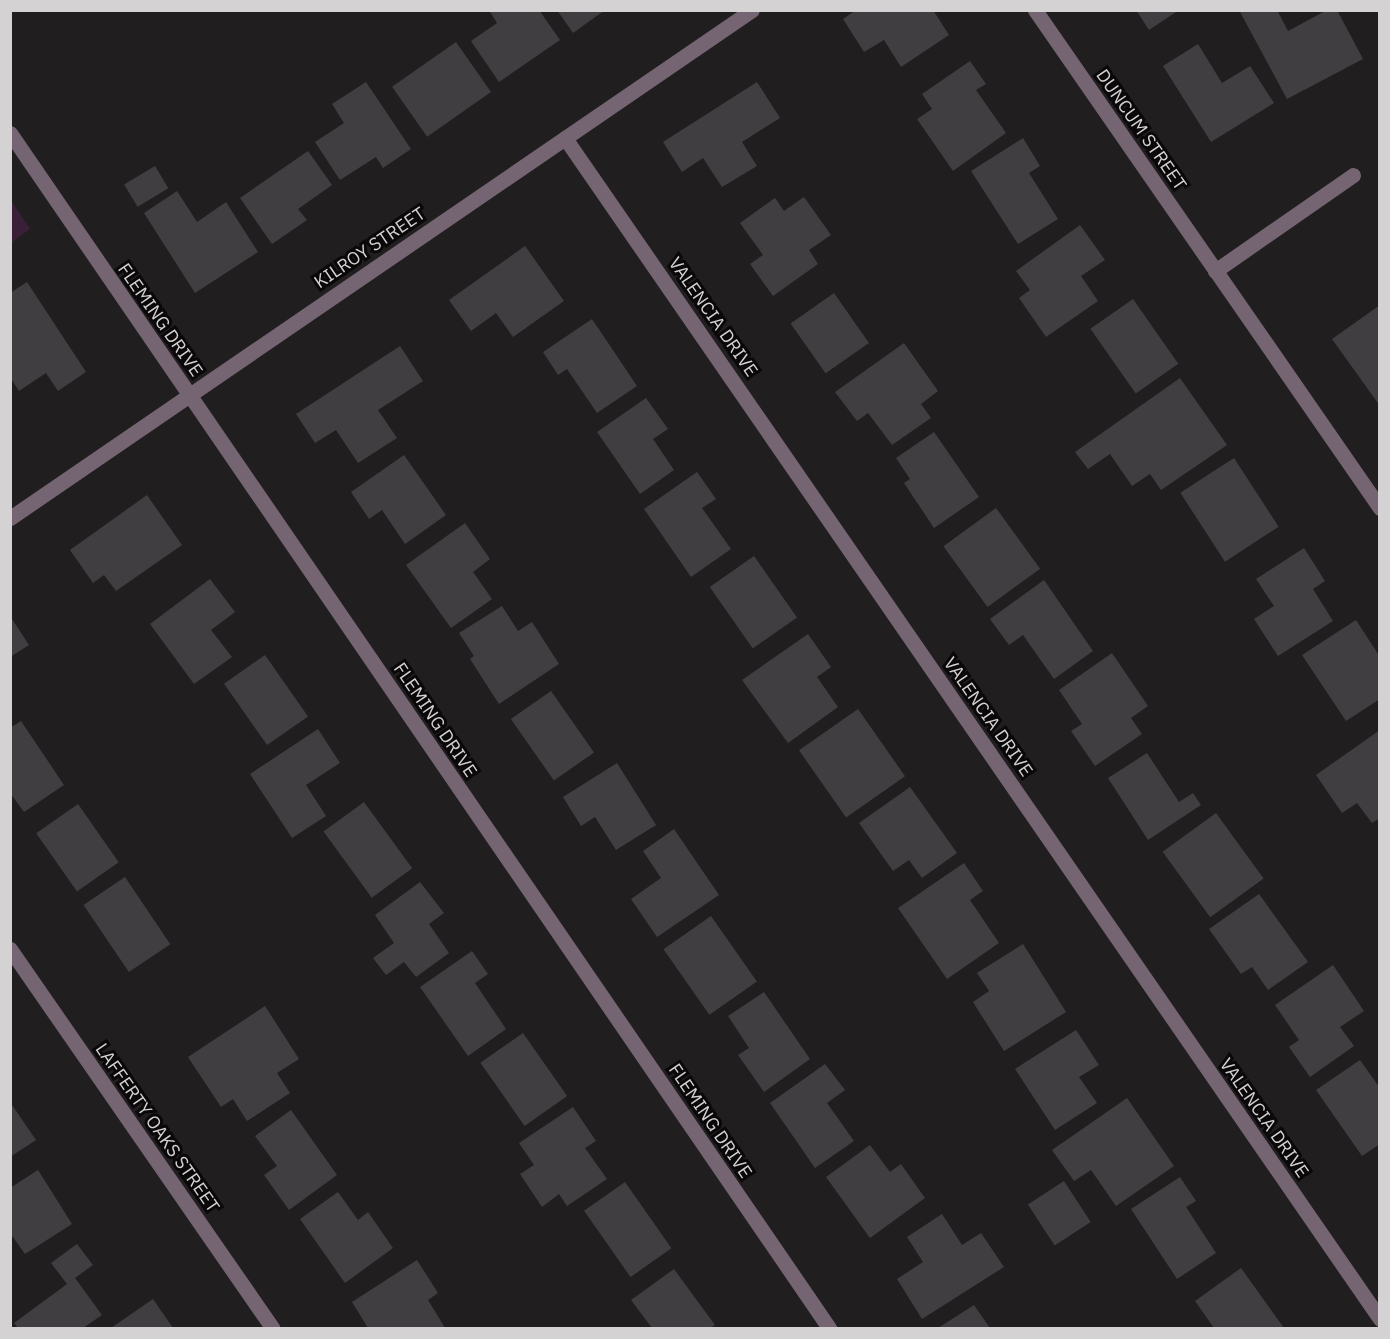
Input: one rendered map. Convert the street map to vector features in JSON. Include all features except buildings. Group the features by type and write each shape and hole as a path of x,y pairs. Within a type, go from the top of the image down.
{"street":[{"name":"KILROY STREET","path":"10,518 752,10"},
{"name":"DUNCUM STREET","path":"1035,10 1380,508"},
{"name":"FLEMING DRIVE","path":"10,133 829,1329"},
{"name":"VALENCIA DRIVE","path":"565,138 1380,1319"},
{"path":"1215,271 1353,175"},
{"name":"LAFFERTY OAKS STREET","path":"10,949 272,1329"}],"shaded area":[{"path":"11,200 30,229 10,243"}]}
